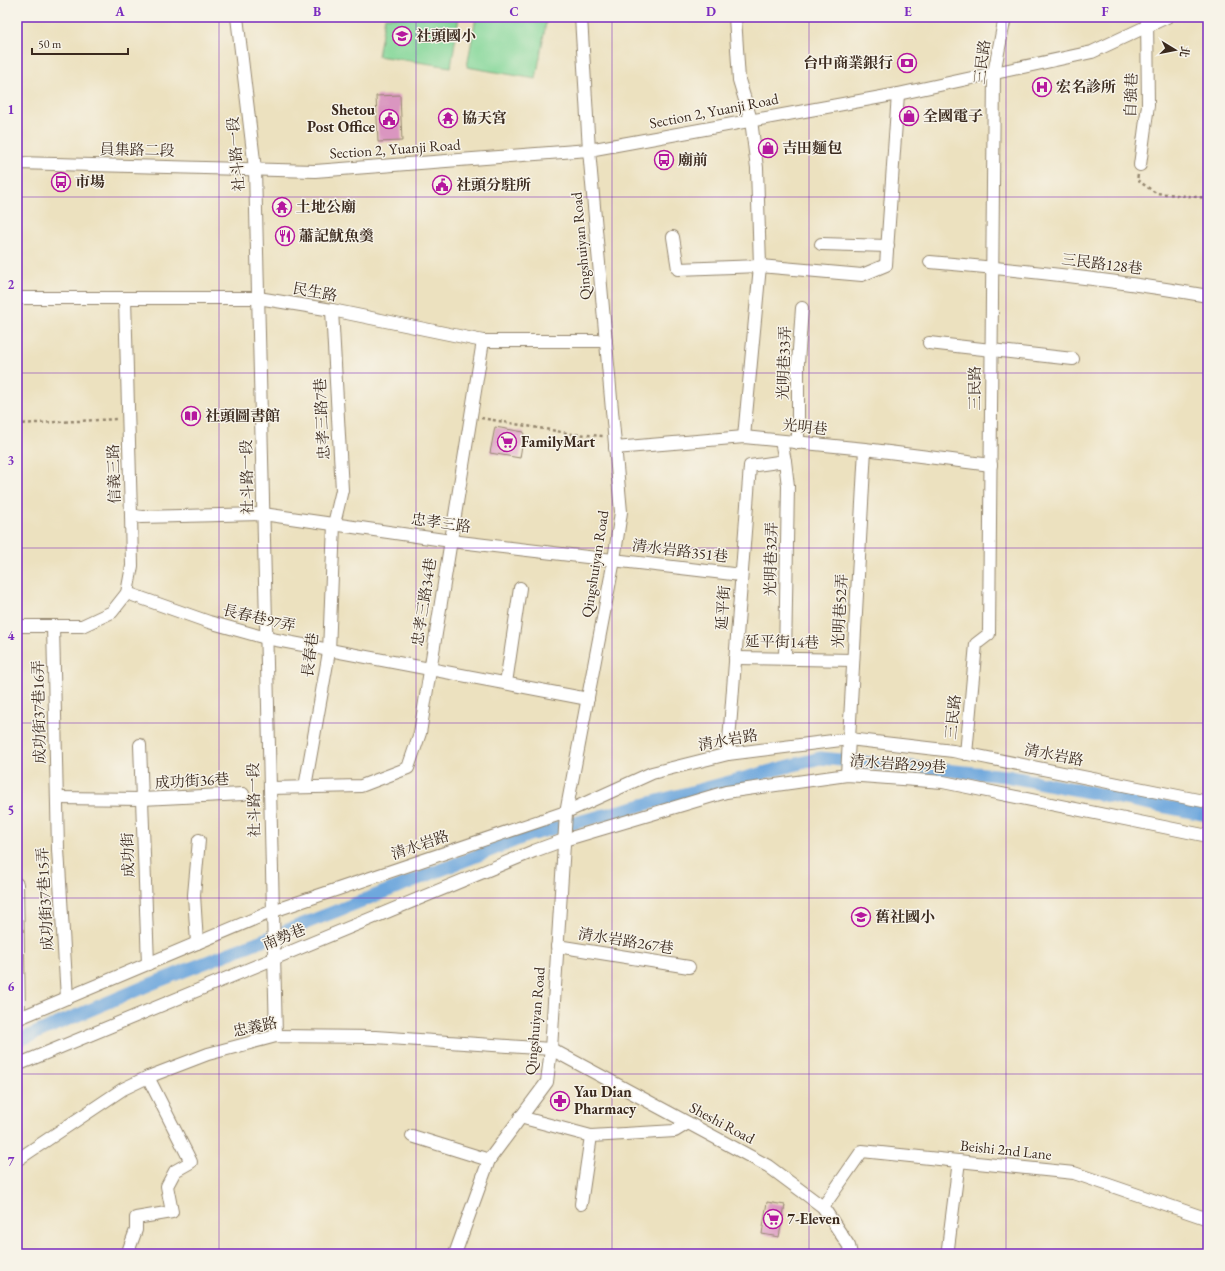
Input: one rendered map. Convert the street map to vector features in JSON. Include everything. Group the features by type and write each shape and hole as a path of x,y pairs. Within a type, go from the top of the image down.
{"street":[{"name":"社斗路一段","path":"238,17 255,169 274,958"},
{"name":"Qingshuiyan Road","path":"455,1254 489,1160 547,1082 551,1049 566,813 614,560 621,512 589,150 581,17"},
{"path":"735,17 740,80 751,120 757,168 760,266 744,437"},
{"name":"三民路","path":"966,754 976,644 989,634 994,73 1005,17"},
{"name":"Section 2, Yuanji Road","path":"255,169 314,171 589,150 898,94 1092,52 1147,22 1167,17"},
{"name":"自強巷","path":"1140,165 1148,105 1147,22"},
{"path":"673,237 678,269 760,266 862,275 886,265 898,94"},
{"name":"員集路二段","path":"17,163 255,169"},
{"path":"821,244 888,246"},
{"name":"三民路128巷","path":"930,262 992,267 1134,283 1208,296"},
{"name":"民生路","path":"17,298 258,298 332,310 483,341 606,341"},
{"name":"信義三路","path":"125,299 131,515 264,514"},
{"name":"光明巷33弄","path":"798,443 798,363 802,308"},
{"name":"忠孝三路7巷","path":"332,310 342,490 334,524"},
{"path":"450,541 483,341"},
{"path":"929,343 1073,359"},
{"name":"光明巷","path":"615,442 744,437 865,449 991,465"},
{"name":"光明巷32弄","path":"781,441 788,486 785,658"},
{"name":"光明巷52弄","path":"847,774 865,449"},
{"name":"延平街","path":"728,754 750,466 785,461"},
{"name":"忠孝三路","path":"264,514 450,541 614,560"},
{"path":"17,626 82,626 112,612 127,593 132,566 131,515"},
{"name":"長春巷","path":"305,787 329,649 334,524"},
{"name":"忠孝三路34巷","path":"305,787 361,786 408,768 420,733 450,541"},
{"name":"清水岩路351巷","path":"614,560 741,575"},
{"path":"506,683 520,588"},
{"name":"長春巷97弄","path":"127,593 209,622 266,638 588,699"},
{"name":"成功街37巷16弄","path":"53,626 57,798"},
{"name":"延平街14巷","path":"735,658 853,660"},
{"name":"清水岩路","path":"148,964 273,912 566,813 652,773 728,754 849,739 966,754 1208,802"},
{"name":"成功街","path":"140,745 148,964"},
{"name":"清水岩路299巷","path":"564,839 726,792 847,774 943,782 1208,836"},
{"path":"270,788 305,787"},
{"name":"成功街36巷","path":"57,798 142,799 243,794"},
{"name":"成功街37巷15弄","path":"57,798 58,849 67,998"},
{"name":"南勢巷","path":"17,1065 564,839"},
{"path":"197,943 194,895 199,840"},
{"path":"17,884 18,1019 148,964"},
{"name":"清水岩路267巷","path":"557,946 689,967"},
{"path":"274,958 276,1036"},
{"name":"忠義路","path":"17,1160 123,1089 148,1076 208,1054 276,1036 376,1037 551,1049"},
{"name":"Sheshi Road","path":"551,1049 768,1166 823,1207 849,1246 851,1254"},
{"path":"133,1254 129,1249 136,1230 136,1218 172,1212 168,1186 175,1171 191,1162 148,1076"},
{"path":"520,1117 591,1136 675,1131 688,1123"},
{"path":"412,1136 489,1160"},
{"path":"581,1204 591,1136"},
{"name":"Beishi 2nd Lane","path":"823,1207 862,1151 1074,1173 1208,1219"},
{"path":"948,1248 959,1161"}],"path":[{"path":"1140,165 1137,180 1156,193 1208,197"},
{"path":"471,416 615,442"},
{"path":"17,424 128,419"}],"green space":[{"path":"385,17 459,17 451,67 378,56"},
{"path":"476,17 547,17 536,79 467,67"}],"building":[{"name":"Shetou Post Office","path":"400,95 402,141 378,142 376,96"},
{"name":"FamilyMart","path":"495,427 524,432 520,458 490,453"},
{"name":"7-Eleven","path":"767,1202 785,1205 779,1237 762,1234"}],"waterway":[{"path":"17,1041 151,984 529,835 820,758 1006,776 1208,815"}],"place":[{"name":"社頭國小","path":"402,36"},
{"name":"台中商業銀行","path":"907,63"},
{"name":"宏名診所","path":"1042,87"},
{"name":"全國電子","path":"909,116"},
{"name":"協天宮","path":"448,118"},
{"name":"Shetou Post Office","path":"389,119"},
{"name":"吉田麵包","path":"768,148"},
{"name":"廟前","path":"664,160"},
{"name":"市場","path":"61,182"},
{"name":"社頭分駐所","path":"442,185"},
{"name":"土地公廟","path":"282,207"},
{"name":"蕭記魷魚羹","path":"285,236"},
{"name":"社頭圖書館","path":"191,416"},
{"name":"FamilyMart","path":"507,442"},
{"name":"舊社國小","path":"861,917"},
{"name":"Yau Dian Pharmacy","path":"560,1101"},
{"name":"7-Eleven","path":"773,1219"}]}
